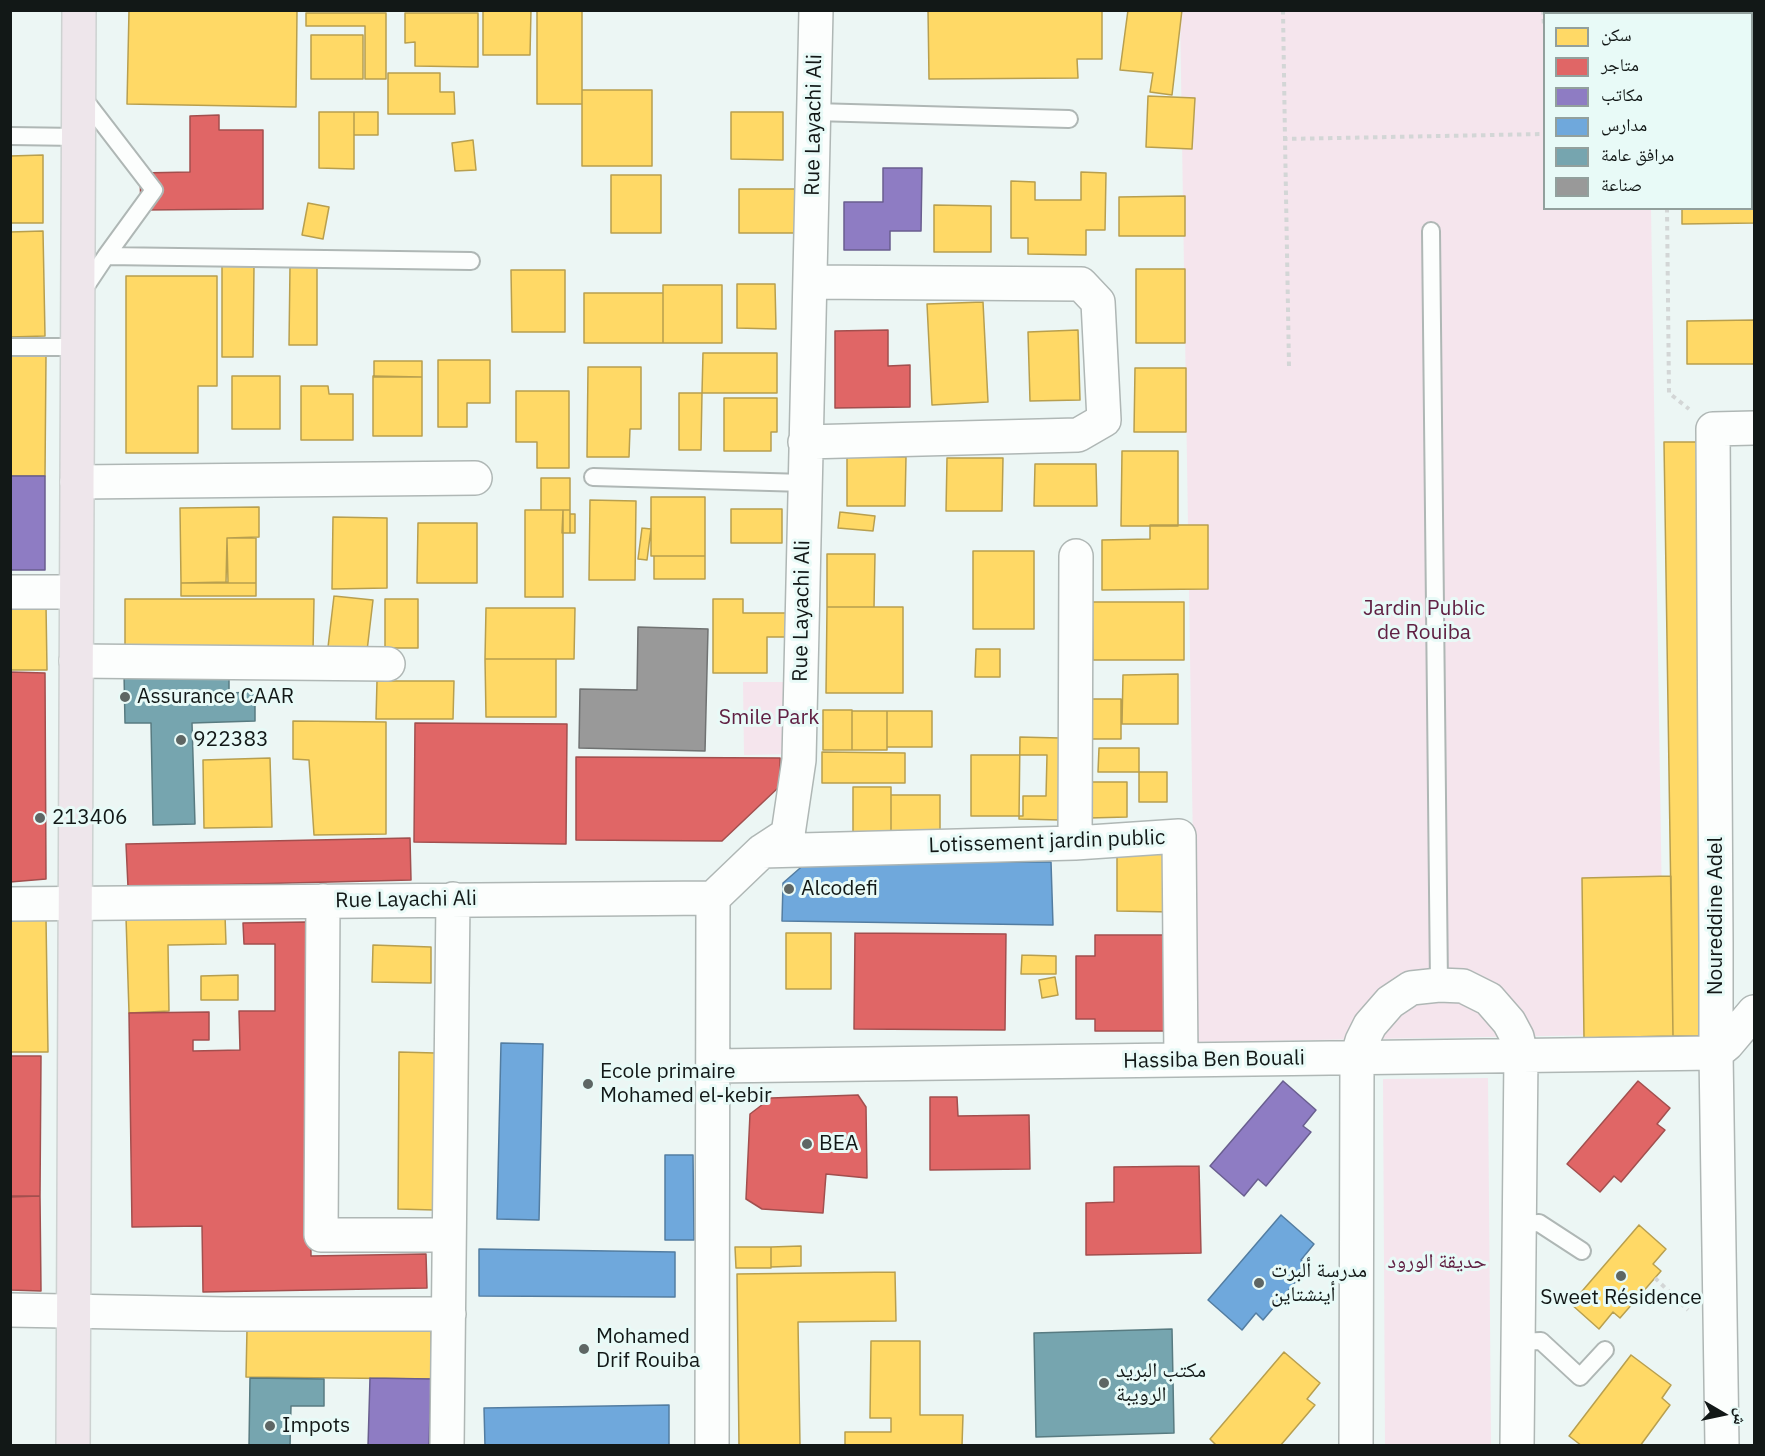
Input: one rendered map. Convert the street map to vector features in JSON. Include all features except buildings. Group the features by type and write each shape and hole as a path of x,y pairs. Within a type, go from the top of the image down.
{"highway":[{"path":"74,1446 79,10"}],"street":[{"name":"Rue Layachi Ali","path":"10,904 713,898 762,851 788,834 799,760 816,10"},
{"path":"805,442 1078,435 1104,420 1098,302 1082,284 811,282"},
{"path":"1713,429 1755,428"},
{"name":"Noureddine Adel","path":"1713,429 1716,1053 1722,1446"},
{"path":"77,482 475,478"},
{"path":"1075,843 1076,556"},
{"path":"10,592 76,592"},
{"path":"76,661 388,664"},
{"name":"Lotissement jardin public","path":"762,851 1075,843 1179,836 1181,1060"},
{"path":"711,1446 713,898"},
{"path":"447,1446 453,899"},
{"path":"323,901 321,1235 449,1235"},
{"path":"1356,1446 1357,1058 1370,1025 1390,1002 1411,988 1439,985 1463,986 1489,999 1509,1022 1517,1037 1521,1055 1517,1446"},
{"path":"1716,1053 1755,1012"},
{"name":"Hassiba Ben Bouali","path":"713,1066 1716,1053"},
{"path":"10,1310 226,1314 449,1314"}],"lane":[{"path":"77,299 154,190 79,92"},
{"path":"814,112 1069,119"},
{"path":"10,136 78,137"},
{"path":"1431,231 1439,985"},
{"path":"106,256 471,261"},
{"path":"10,347 77,347"},
{"path":"593,477 805,483"},
{"path":"1519,1224 1539,1223 1582,1251"},
{"path":"1518,1342 1541,1341 1580,1377 1605,1350"}],"path":[{"path":"1282,10 1289,366"},
{"path":"1285,139 1543,134"},
{"path":"1667,210 1669,393 1713,429"}],"green space":[{"name":"Jardin Public de Rouiba","path":"1180,11 1648,11 1543,12 1543,210 1651,210 1664,1034 1196,1042"},
{"name":"Smile Park","path":"743,682 794,682 794,754 744,755"},
{"name":"حديقة الورود","path":"1488,1078 1491,1445 1385,1445 1383,1079"}],"place":[{"name":"Assurance CAAR","path":"125,697"},
{"name":"922383","path":"181,740"},
{"name":"213406","path":"40,818"},
{"name":"Alcodefi","path":"789,889"},
{"name":"Ecole primaire Mohamed el-kebir","path":"588,1084"},
{"name":"BEA","path":"807,1144"},
{"name":"Sweet Résidence","path":"1621,1276"},
{"name":"مدرسة ألبرت أينشتاين","path":"1259,1283"},
{"name":"Mohamed Drif Rouiba","path":"584,1349"},
{"name":"مكتب البريد الرويبة","path":"1104,1383"},
{"name":"Impots","path":"270,1426"}]}
